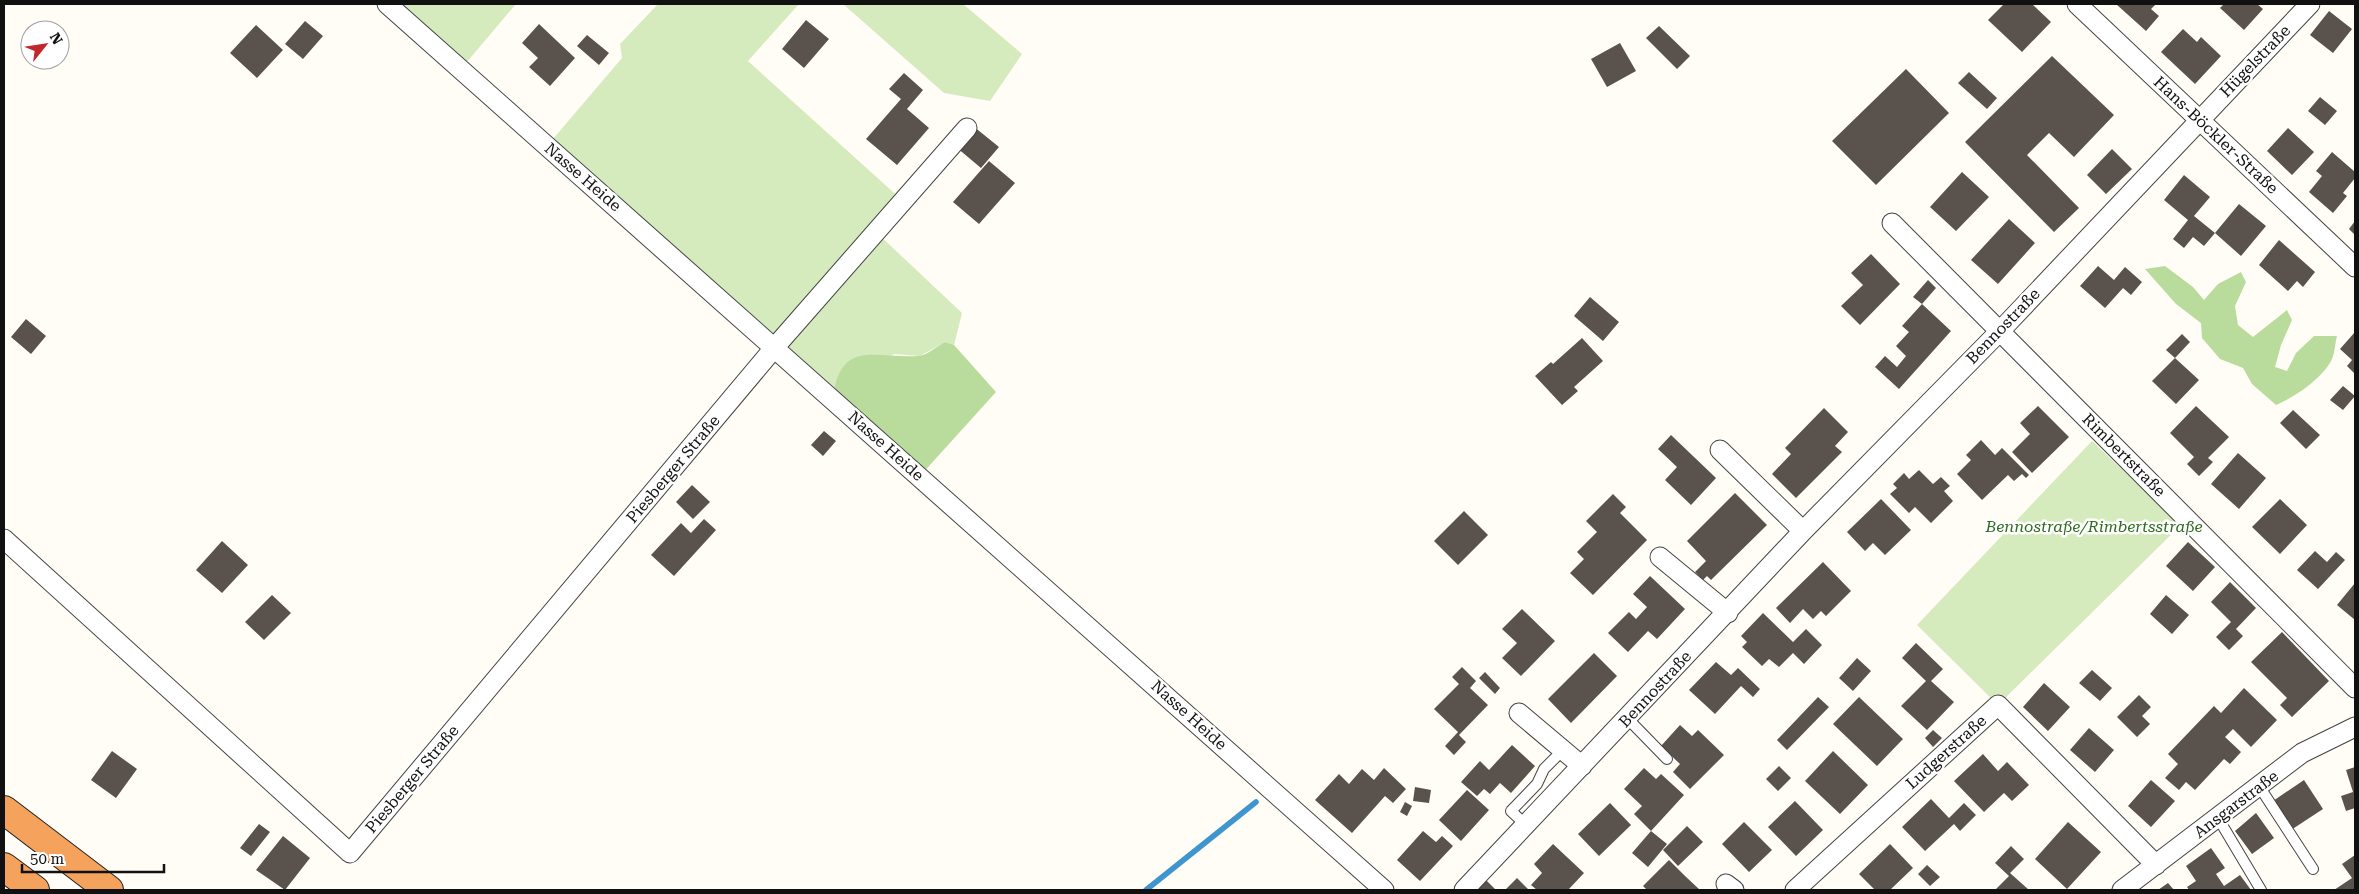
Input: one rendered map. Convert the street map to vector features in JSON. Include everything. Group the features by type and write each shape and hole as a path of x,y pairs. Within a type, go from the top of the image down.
{"highway":[{"path":"4,810 109,890"},
{"path":"4,867 35,890"}],"street":[{"name":"Nasse Heide","path":"387,4 1384,890"},
{"name":"Hans-Böckler-Straße","path":"2077,4 2200,118 2355,267"},
{"name":"Hügelstraße","path":"2200,118 2310,4"},
{"name":"Bennostraße","path":"1464,890 1728,613 1803,531 2000,330 2200,118"},
{"path":"775,347 967,128"},
{"name":"Rimbertstraße","path":"1892,223 2355,688"},
{"name":"Piesberger Straße","path":"4,539 350,853 775,347"},
{"path":"1720,450 1803,531"},
{"path":"1660,557 1728,613"},
{"name":"Ludgerstraße","path":"1795,890 1998,705 2156,865"},
{"path":"1519,713 1582,766"},
{"name":"Ansgarstraße","path":"2122,890 2302,753 2355,728"}],"lane":[{"path":"1627,718 1667,759"},
{"path":"1526,825 1512,811 1538,784 1544,769 1563,750"},
{"path":"2259,786 2313,869"},
{"path":"2218,818 2261,890"}],"green space":[{"path":"387,4 516,4 461,69"},
{"path":"658,4 799,4 748,61 903,201 876,232 962,313 954,345 945,342 920,356 894,354 833,399 547,146 622,58 620,44"},
{"path":"843,4 963,4 1022,54 990,101 944,93"},
{"path":"2165,266 2193,287 2204,300 2218,284 2241,272 2246,282 2235,306 2238,325 2253,337 2287,310 2292,320 2281,345 2275,367 2287,371 2296,353 2314,336 2337,336 2334,353 2328,366 2308,386 2276,405 2252,384 2243,368 2220,359 2202,338 2201,323 2176,304 2145,269"},
{"path":"945,342 954,345 996,392 920,476 833,399 837,380 843,367 852,359 874,355 921,356"},
{"name":"Bennostraße/Rimbertsstraße","path":"2092,441 2181,525 1998,705 1917,625"}],"building":[{"path":"2004,4 2032,4 2051,22 2022,52 1988,20"},
{"path":"2116,4 2156,4 2151,9 2159,16 2146,31"},
{"path":"2224,4 2257,4 2263,9 2244,30 2220,8"},
{"path":"2329,11 2352,29 2333,53 2310,35"},
{"path":"806,20 829,39 804,68 782,49"},
{"path":"305,21 323,36 303,59 285,44"},
{"path":"539,24 575,58 550,86 529,67 538,58 522,43"},
{"path":"256,25 283,50 257,78 230,53"},
{"path":"1659,26 1690,56 1677,69 1646,38"},
{"path":"2183,29 2197,42 2201,37 2221,56 2195,84 2161,52"},
{"path":"587,35 609,53 599,65 577,46"},
{"path":"1620,43 1636,71 1607,87 1591,59"},
{"path":"2052,56 2114,115 2074,157 2049,133 2027,155 2079,208 2054,232 1965,142"},
{"path":"1906,69 1949,113 1876,185 1832,141"},
{"path":"1969,72 1997,98 1987,109 1958,83"},
{"path":"904,73 923,90 907,109 929,128 897,165 866,139 901,99 889,89"},
{"path":"2320,97 2337,111 2325,125 2308,111"},
{"path":"973,126 999,147 981,168 956,147"},
{"path":"2288,128 2314,152 2292,175 2267,151"},
{"path":"2112,149 2132,169 2106,194 2087,175"},
{"path":"2332,152 2355,172 2355,178 2343,193 2347,196 2333,213 2309,192 2322,176 2316,171"},
{"path":"989,161 1015,183 979,224 953,202"},
{"path":"1962,172 1989,197 1956,231 1930,207"},
{"path":"2184,175 2210,197 2194,216 2215,233 2204,246 2193,237 2184,248 2173,239 2188,220 2164,200"},
{"path":"2239,204 2266,226 2241,256 2215,233"},
{"path":"2009,219 2035,243 1998,284 1971,260"},
{"path":"2355,221 2355,235 2349,229"},
{"path":"2279,240 2315,272 2303,287 2297,281 2288,291 2259,265"},
{"path":"1871,254 1900,284 1860,325 1841,306 1863,285 1851,273"},
{"path":"2098,266 2114,280 2125,267 2142,282 2131,295 2123,288 2105,308 2080,286"},
{"path":"1928,280 1936,288 1922,304 1913,297"},
{"path":"1590,297 1619,322 1603,341 1574,316"},
{"path":"1922,304 1951,331 1899,389 1875,367 1885,356 1897,367 1906,356 1896,346 1909,332 1902,326"},
{"path":"26,319 46,336 31,354 11,337"},
{"path":"2355,332 2355,374 2347,366 2352,360 2340,349"},
{"path":"2182,334 2190,342 2175,358 2166,350"},
{"path":"1582,338 1603,361 1574,387 1578,391 1562,405 1535,376 1551,362 1553,364"},
{"path":"2175,358 2199,380 2176,404 2152,381"},
{"path":"2343,386 2355,396 2343,410 2330,400"},
{"path":"2038,406 2069,437 2032,473 2012,452 2030,434 2020,423"},
{"path":"2196,406 2229,437 2208,458 2213,462 2199,476 2187,464 2194,457 2170,433"},
{"path":"1824,408 1848,432 1835,446 1842,452 1796,498 1772,474 1791,454 1785,448"},
{"path":"2293,410 2320,435 2306,449 2280,423"},
{"path":"824,431 836,441 823,456 811,445"},
{"path":"1671,435 1716,478 1691,505 1665,480 1677,467 1658,449"},
{"path":"1981,440 1995,455 2002,448 2029,475 2026,478 2022,474 2014,481 2008,475 1982,500 1957,474 1971,460 1966,455"},
{"path":"2238,453 2266,478 2239,509 2211,484"},
{"path":"1919,470 1933,484 1941,477 1950,486 1944,491 1953,501 1931,523 1915,507 1909,513 1890,494 1897,488 1893,484 1904,473 1909,479"},
{"path":"692,485 710,502 693,519 676,502"},
{"path":"1735,493 1767,525 1711,580 1707,576 1703,580 1695,572 1706,561 1687,541"},
{"path":"1613,494 1626,507 1620,513 1647,540 1593,595 1570,573 1584,559 1577,552 1597,532 1586,521"},
{"path":"1881,499 1911,530 1885,555 1873,543 1865,551 1847,532"},
{"path":"2280,499 2307,525 2280,554 2252,527"},
{"path":"1464,511 1488,535 1458,565 1434,541"},
{"path":"704,519 716,530 674,576 651,555 681,523 691,533"},
{"path":"222,541 248,565 222,593 196,570"},
{"path":"2188,542 2215,567 2193,591 2166,566"},
{"path":"2315,551 2327,562 2336,552 2345,560 2318,589 2297,570"},
{"path":"1823,562 1851,591 1826,616 1821,611 1813,619 1803,609 1790,623 1776,608"},
{"path":"1650,576 1685,609 1657,639 1648,631 1628,652 1608,633 1629,612 1636,619 1647,607 1633,594"},
{"path":"2230,582 2256,608 2236,629 2243,636 2229,650 2216,637 2231,622 2211,602"},
{"path":"2355,583 2355,620 2337,605"},
{"path":"272,595 291,613 264,640 245,622"},
{"path":"2166,595 2189,615 2172,634 2150,614"},
{"path":"1522,609 1555,641 1521,676 1502,658 1517,643 1502,629"},
{"path":"1763,613 1793,642 1806,629 1822,645 1804,664 1793,653 1779,667 1769,659 1762,666 1742,647 1747,642 1741,636"},
{"path":"2282,632 2329,681 2292,717 2280,705 2287,698 2251,662"},
{"path":"1916,643 1943,669 1931,681 1954,702 1927,730 1901,706 1926,681 1902,658"},
{"path":"1594,653 1617,676 1571,723 1548,699"},
{"path":"1857,658 1871,671 1853,691 1839,678"},
{"path":"1716,662 1731,675 1738,668 1760,689 1753,697 1741,686 1715,714 1689,690"},
{"path":"1462,667 1476,681 1470,688 1488,705 1459,735 1466,742 1454,755 1445,746 1458,732 1434,709 1459,684 1452,677"},
{"path":"2092,670 2112,688 2100,701 2079,683"},
{"path":"1485,672 1500,688 1495,694 1479,678"},
{"path":"2044,683 2070,707 2048,731 2023,707"},
{"path":"2244,688 2277,720 2251,747 2233,729 2225,737 2241,752 2230,764 2224,759 2195,790 2186,782 2179,790 2165,778 2178,764 2168,754 2214,706 2221,713"},
{"path":"2139,695 2151,707 2142,716 2150,724 2137,737 2117,717"},
{"path":"1818,697 1829,707 1787,750 1777,740"},
{"path":"1859,697 1903,739 1877,766 1833,724"},
{"path":"1680,725 1692,736 1698,730 1724,755 1690,789 1673,772 1680,764 1661,746"},
{"path":"2089,728 2114,750 2095,772 2070,750"},
{"path":"1933,730 1942,738 1933,747 1925,738"},
{"path":"1512,745 1535,766 1511,793 1500,783 1490,794 1484,789 1477,796 1461,782 1480,761 1489,770"},
{"path":"112,751 137,769 116,798 91,780"},
{"path":"1833,751 1868,785 1840,814 1805,781"},
{"path":"1983,754 1998,771 2007,762 2029,785 2012,801 2004,793 1984,812 1954,781"},
{"path":"1779,766 1791,778 1778,791 1766,779"},
{"path":"2355,767 2355,808 2346,811 2341,796 2353,792 2346,770"},
{"path":"1384,768 1406,789 1393,803 1385,796 1352,833 1315,800 1339,774 1349,784 1362,769 1374,780"},
{"path":"1644,768 1656,779 1661,774 1684,795 1651,831 1634,814 1642,806 1624,789"},
{"path":"2151,780 2175,801 2151,827 2128,806"},
{"path":"2304,780 2323,809 2291,830 2273,801"},
{"path":"1415,787 1431,790 1429,803 1413,801"},
{"path":"1467,790 1489,810 1461,841 1439,820"},
{"path":"1931,799 1949,818 1964,803 1976,815 1960,831 1954,824 1925,851 1902,827"},
{"path":"1795,801 1823,830 1796,856 1768,827"},
{"path":"1405,802 1412,806 1407,816 1400,812"},
{"path":"1610,803 1631,825 1599,856 1578,834"},
{"path":"2256,813 2274,838 2252,854 2235,831"},
{"path":"1744,822 1772,850 1749,872 1722,844"},
{"path":"2068,822 2101,852 2067,889 2035,859"},
{"path":"259,824 270,832 251,856 240,848"},
{"path":"1687,826 1703,842 1678,866 1663,850"},
{"path":"1423,831 1436,842 1442,836 1453,846 1420,881 1397,860"},
{"path":"1651,831 1667,844 1648,867 1632,853"},
{"path":"283,836 310,858 285,890 256,870"},
{"path":"1553,844 1584,873 1568,890 1537,890 1531,885 1542,873 1534,864"},
{"path":"1890,844 1913,868 1890,890 1875,890 1859,874"},
{"path":"2011,846 2024,859 2010,873 2029,890 1995,890 2009,876 1995,863"},
{"path":"2211,848 2225,868 2216,874 2224,886 2240,875 2251,890 2189,890 2187,887 2196,881 2186,866"},
{"path":"2355,855 2355,890 2334,890 2352,878 2342,864"},
{"path":"1669,860 1700,890 1647,890 1643,886"},
{"path":"1927,865 1940,877 1930,886 1918,874"},
{"path":"1517,878 1529,890 1505,890"},
{"path":"1486,880 1496,890 1475,890"},
{"path":"2168,883 2174,890 2158,890"}],"waterway":[{"path":"1146,890 1256,802"}]}
